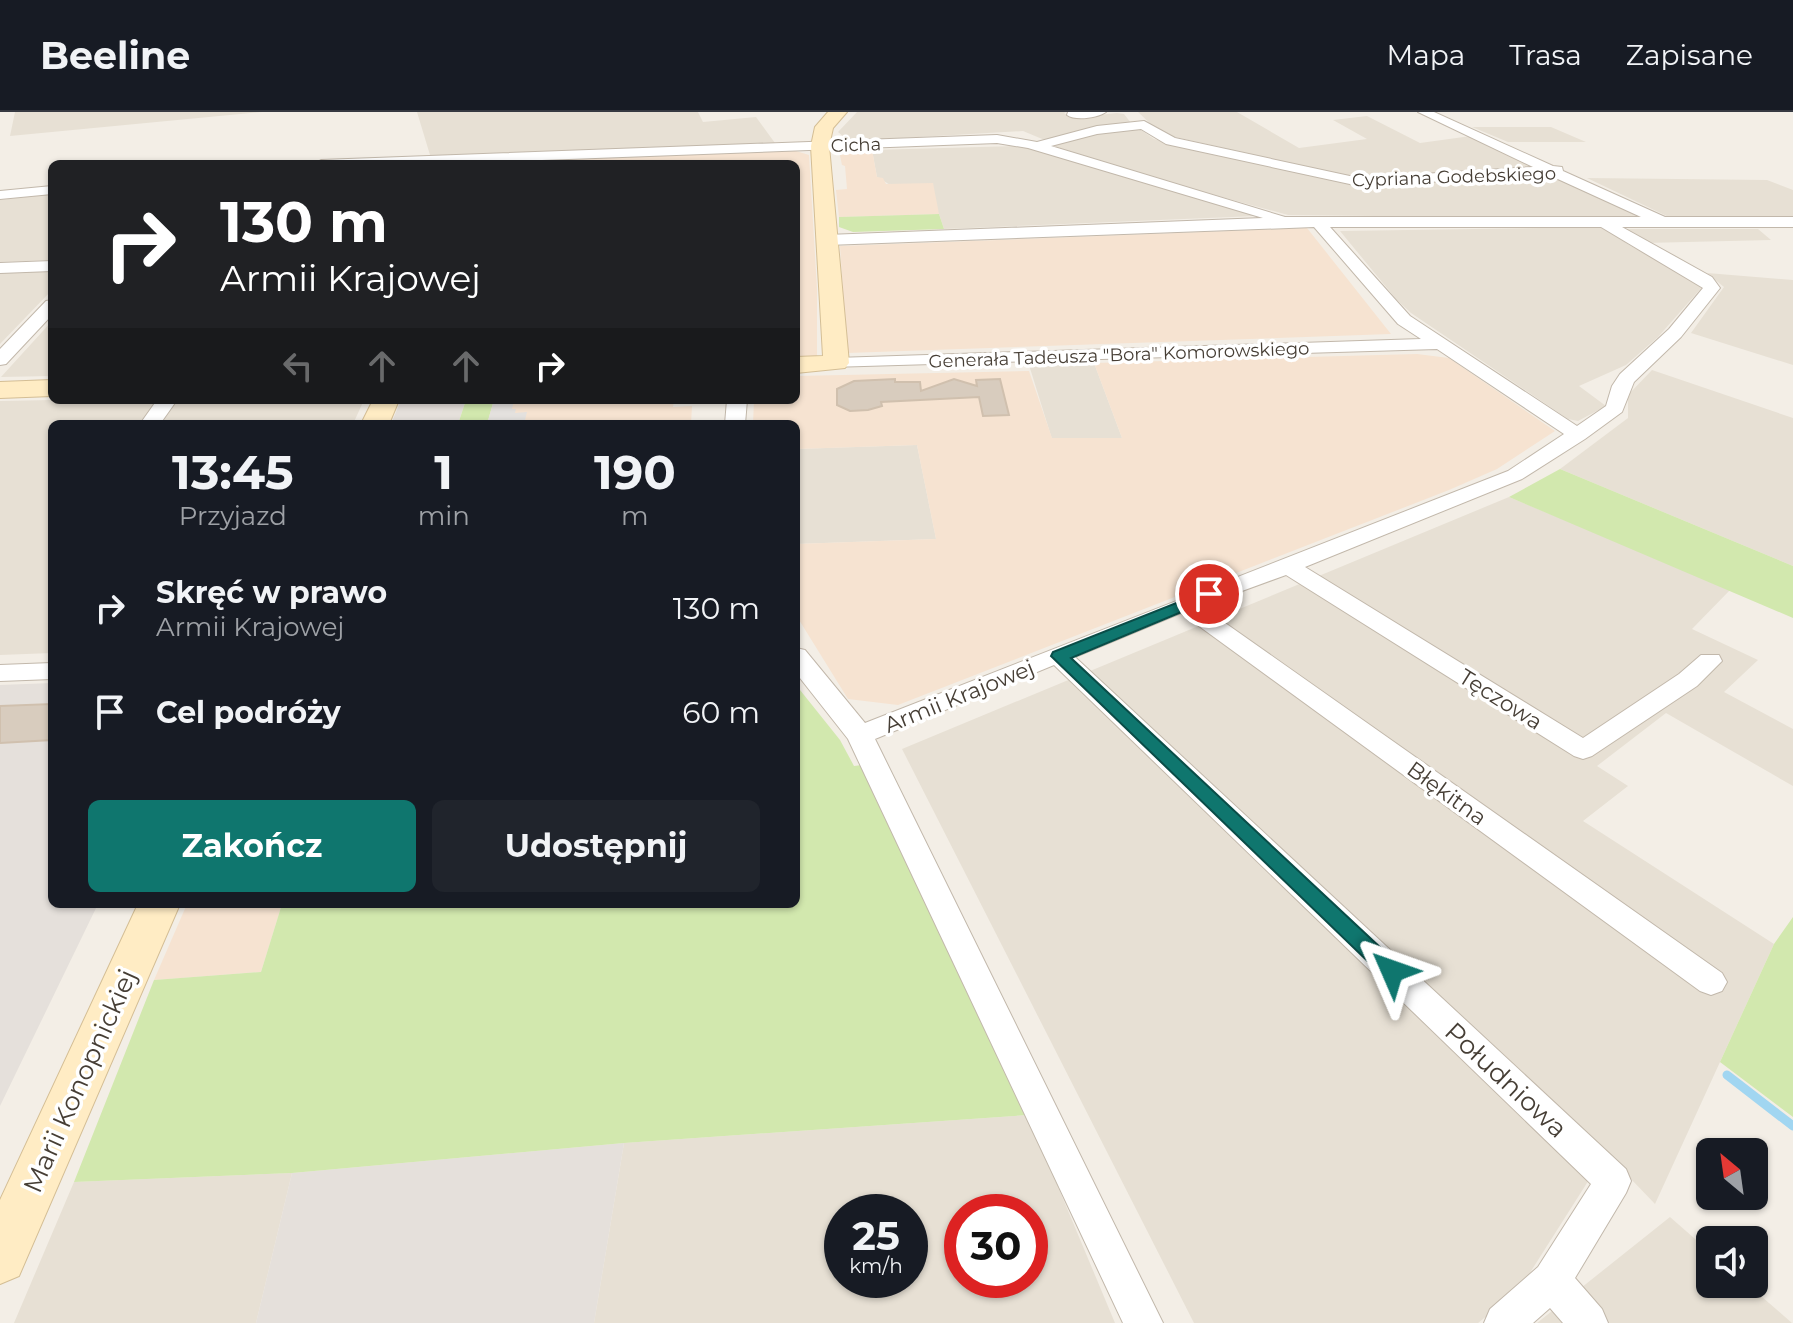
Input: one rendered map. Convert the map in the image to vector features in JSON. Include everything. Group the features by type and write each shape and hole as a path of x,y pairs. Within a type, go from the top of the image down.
{"street":[{"path":"836,363 820,146 824,127 838,112"},
{"path":"1073,115 1100,112"},
{"name":"Cypriana Godebskiego","path":"1129,112 1158,136 1171,141 1353,182 1557,170 1666,223"},
{"path":"1424,112 1557,170"},
{"path":"1036,146 1097,130 1144,125"},
{"name":"Cicha","path":"519,160 992,139 1036,146 1282,222"},
{"path":"0,195 48,190"},
{"path":"827,240 1282,222 1793,222"},
{"path":"1319,223 1397,314 1578,435"},
{"name":"Armii Krajowej","path":"1143,1323 860,735 1183,604 1288,566 1515,475 1578,435 1615,408 1621,386 1627,378 1675,333 1712,288 1706,280 1607,224"},
{"path":"0,268 48,266"},
{"path":"0,360 48,309"},
{"name":"Generała Tadeusza \"Bora\" Komorowskiego","path":"800,365 1441,344"},
{"path":"0,390 48,388"},
{"name":"Tęczowa","path":"1288,566 1583,750 1688,680 1710,661"},
{"name":"Błękitna","path":"1183,604 1711,982"},
{"name":"Południowa","path":"1059,656 1613,1181 1552,1280 1504,1323"},
{"path":"800,661 860,735"},
{"path":"0,673 48,671"},
{"name":"Marii Konopnickiej","path":"0,1258 157,908"},
{"path":"1552,1280 1588,1323"}],"shaded area":[{"path":"15,112 262,112 10,136"},
{"path":"417,112 698,112 703,122 756,117 775,143 430,155"},
{"path":"857,112 1067,112 1064,113 1072,118 1117,113 1124,114 1131,123 1047,141 1023,131 849,141 838,132"},
{"path":"1138,112 1237,112 1299,148 1367,139 1333,120 1367,116 1420,143 1471,136 1536,166 1358,178 1175,137 1158,131"},
{"path":"1135,126 1154,139 1175,145 1357,185 1553,174 1637,215 1629,219 1288,215 1134,173 1049,144"},
{"path":"1472,127 1551,127 1586,142 1508,142"},
{"path":"1016,146 1256,216 944,229 939,214 877,177 872,150"},
{"path":"872,150 877,177 883,178 886,184 933,183 939,214 839,217 836,190 847,189 845,166 842,165 839,151"},
{"path":"796,151 809,155 817,289 817,357 800,357 800,160 533,160"},
{"path":"1587,178 1767,180 1793,190 1793,218 1673,219"},
{"path":"48,194 48,260 0,262 0,200"},
{"path":"1605,227 1629,245 1703,286 1658,337 1626,365 1579,386 1606,406 1578,421 1568,419 1411,313 1340,231"},
{"path":"1307,228 1391,334 847,353 840,246"},
{"path":"1622,229 1758,229 1771,240 1645,243"},
{"path":"48,271 48,294 0,344 0,273"},
{"path":"1707,273 1793,280 1793,365 1691,333 1724,287"},
{"path":"48,325 48,376 1,377"},
{"path":"1417,354 1449,358 1555,431 1497,469 1449,490 898,705 848,699 800,621 800,544 936,539 917,445 800,449 800,420 753,420 754,404 800,404 800,376 1029,371 1052,438 1122,438 1094,363"},
{"path":"1094,363 1122,438 1052,439 1029,365"},
{"path":"1652,370 1793,418 1793,566 1560,469 1628,418 1628,395"},
{"path":"48,400 48,404 362,404 355,420 48,420 48,653 0,655 0,401"},
{"path":"399,404 465,404 459,420 393,420"},
{"path":"493,404 692,406 691,420 488,420"},
{"path":"493,404 513,404 515,413 527,412 525,420 488,420"},
{"path":"917,445 936,539 800,544 800,449"},
{"path":"1509,497 1731,589 1692,629 1758,660 1724,692 1793,729 1793,786 1666,713 1597,766 1628,786 1583,821 1774,944 1655,1204 1606,1153 1519,1290 1478,1323 1194,1323 902,749"},
{"path":"48,683 48,908 96,908 0,1106 0,685"},
{"path":"185,908 281,908 261,972 154,980"},
{"path":"1028,1115 1115,1323 594,1323 624,1143"},
{"path":"624,1143 594,1323 256,1323 292,1173"},
{"path":"292,1173 256,1323 14,1323 74,1182"},
{"path":"1670,1217 1696,1240 1696,1298 1763,1298 1792,1323 1537,1323"}],"green space":[{"path":"939,214 944,229 853,232 839,227 839,217"},
{"path":"465,404 493,404 488,420 459,420"},
{"path":"1560,469 1793,566 1793,618 1509,497"},
{"path":"800,690 840,740 854,766 862,765 1028,1115 624,1143 292,1173 74,1182 154,980 261,972 281,908 800,908"},
{"path":"1793,917 1793,1117 1720,1062 1774,944"}],"building":[{"path":"895,379 895,382 920,382 921,391 954,379 977,386 976,380 1000,379 1009,415 983,416 979,397 881,402 882,406 868,410 850,411 837,405 837,389 854,381"},
{"path":"48,704 48,740 0,743 0,706"}],"waterway":[{"path":"1727,1075 1793,1126"}],"route":[{"path":"1209,594 1059,656 1392,971"}]}
